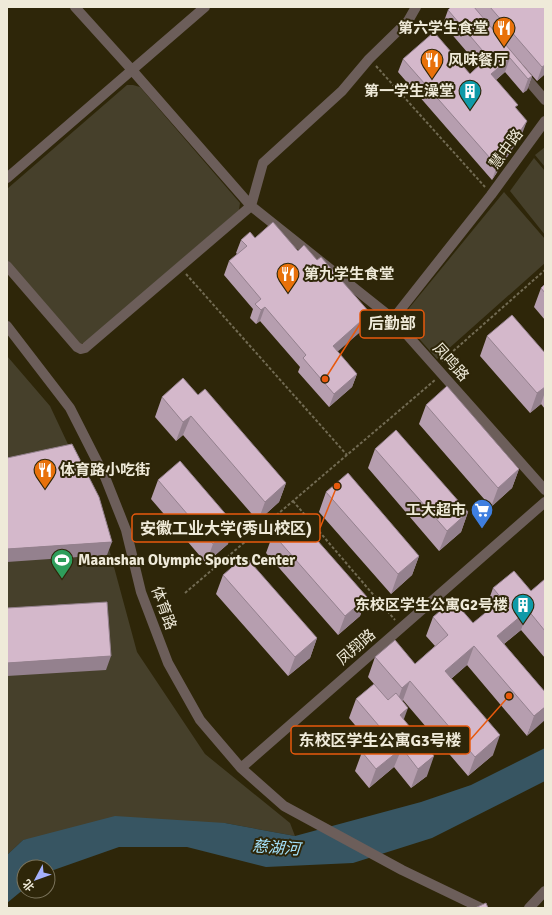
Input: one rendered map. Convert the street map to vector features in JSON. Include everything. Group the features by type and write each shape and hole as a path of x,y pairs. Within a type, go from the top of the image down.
{"street":[{"name":"凤鸣路","path":"75,7 251,206 393,319 545,490"},
{"path":"7,178 205,7"},
{"path":"7,266 77,347 81,350 85,348 251,206 263,163 342,91 370,59 408,21 416,7"},
{"path":"515,65 545,100"},
{"name":"慧中路","path":"491,195 545,121"},
{"path":"393,319 491,195"},
{"name":"体育路","path":"7,326 70,408 105,477 126,530 141,592 168,663 200,720 241,768 284,806 402,870 481,908"},
{"name":"凤翔路","path":"241,768 545,502"},
{"path":"529,908 545,891"}],"path":[{"path":"370,59 491,195"},
{"path":"180,267 347,455"},
{"path":"185,593 347,455 545,270"},
{"path":"293,501 401,627"}],"shaded area":[{"path":"127,85 140,87 240,203 239,210 85,343 80,343 7,262 7,189"},
{"path":"545,147 545,167 535,155"},
{"path":"534,158 545,171 545,235 510,191"},
{"path":"504,192 545,239 545,263 437,359 401,318"},
{"name":"Maanshan Olympic Sports Center","path":"7,356 50,406 98,508 137,652 205,754 290,823 295,836 225,823 23,840 7,855"}],"water":[{"name":"慈湖河","path":"545,748 545,781 432,838 353,863 266,867 187,847 119,847 56,869 56,859 16,859 16,896 7,903 7,855 23,840 115,816 225,823 295,836 421,802 471,785"}],"building":[{"path":"451,7 474,7 532,76 528,79 510,58 491,74 518,105 515,107 527,121 497,166 403,59 434,32 470,74 488,57 448,10"},
{"path":"490,7 545,7 545,65 542,67"},
{"name":"第九学生食堂","path":"273,222 298,251 304,245 317,260 321,257 370,313 333,346 357,374 334,394 303,358 306,355 265,307 261,310 255,304 261,299 229,261 247,246 241,240 250,232 255,238"},
{"path":"545,284 545,293 541,288"},
{"path":"512,315 545,353 545,387 537,393 487,336"},
{"path":"183,378 198,395 205,389 286,483 265,502 191,416 183,422 162,397"},
{"path":"447,386 519,469 498,488 426,405"},
{"path":"396,430 468,512 447,531 375,449"},
{"name":"体育路小吃街","path":"72,444 99,497 112,542 7,549 7,458"},
{"path":"180,461 235,525 213,544 158,480"},
{"path":"348,473 419,556 398,574 326,492"},
{"path":"295,515 367,597 345,616 273,534"},
{"path":"245,556 317,638 295,657 223,575"},
{"path":"514,571 531,591 545,579 545,631 528,610 497,636 545,692 545,707 534,716 474,646 445,671 500,735 475,757 410,681 402,688 375,657 395,640 415,664 448,635 433,617 453,600 473,623 502,599 493,588"},
{"path":"107,602 111,656 7,663 7,608"},
{"path":"374,684 388,700 396,693 408,708 400,715 434,756 418,769 402,748 376,769 362,752 385,733 356,699"},
{"path":"486,903 488,908 475,908"}],"place":[{"name":"第六学生食堂","path":"504,48"},
{"name":"风味餐厅","path":"432,80"},
{"name":"第一学生澡堂","path":"470,110"},
{"name":"第九学生食堂","path":"288,294"},
{"name":"后勤部","path":"325,379"},
{"name":"安徽工业大学(秀山校区)","path":"337,486"},
{"name":"体育路小吃街","path":"45,490"},
{"name":"工大超市","path":"482,530"},
{"name":"Maanshan Olympic Sports Center","path":"62,580"},
{"name":"东校区学生公寓G2号楼","path":"523,624"},
{"name":"东校区学生公寓G3号楼","path":"509,696"}]}
